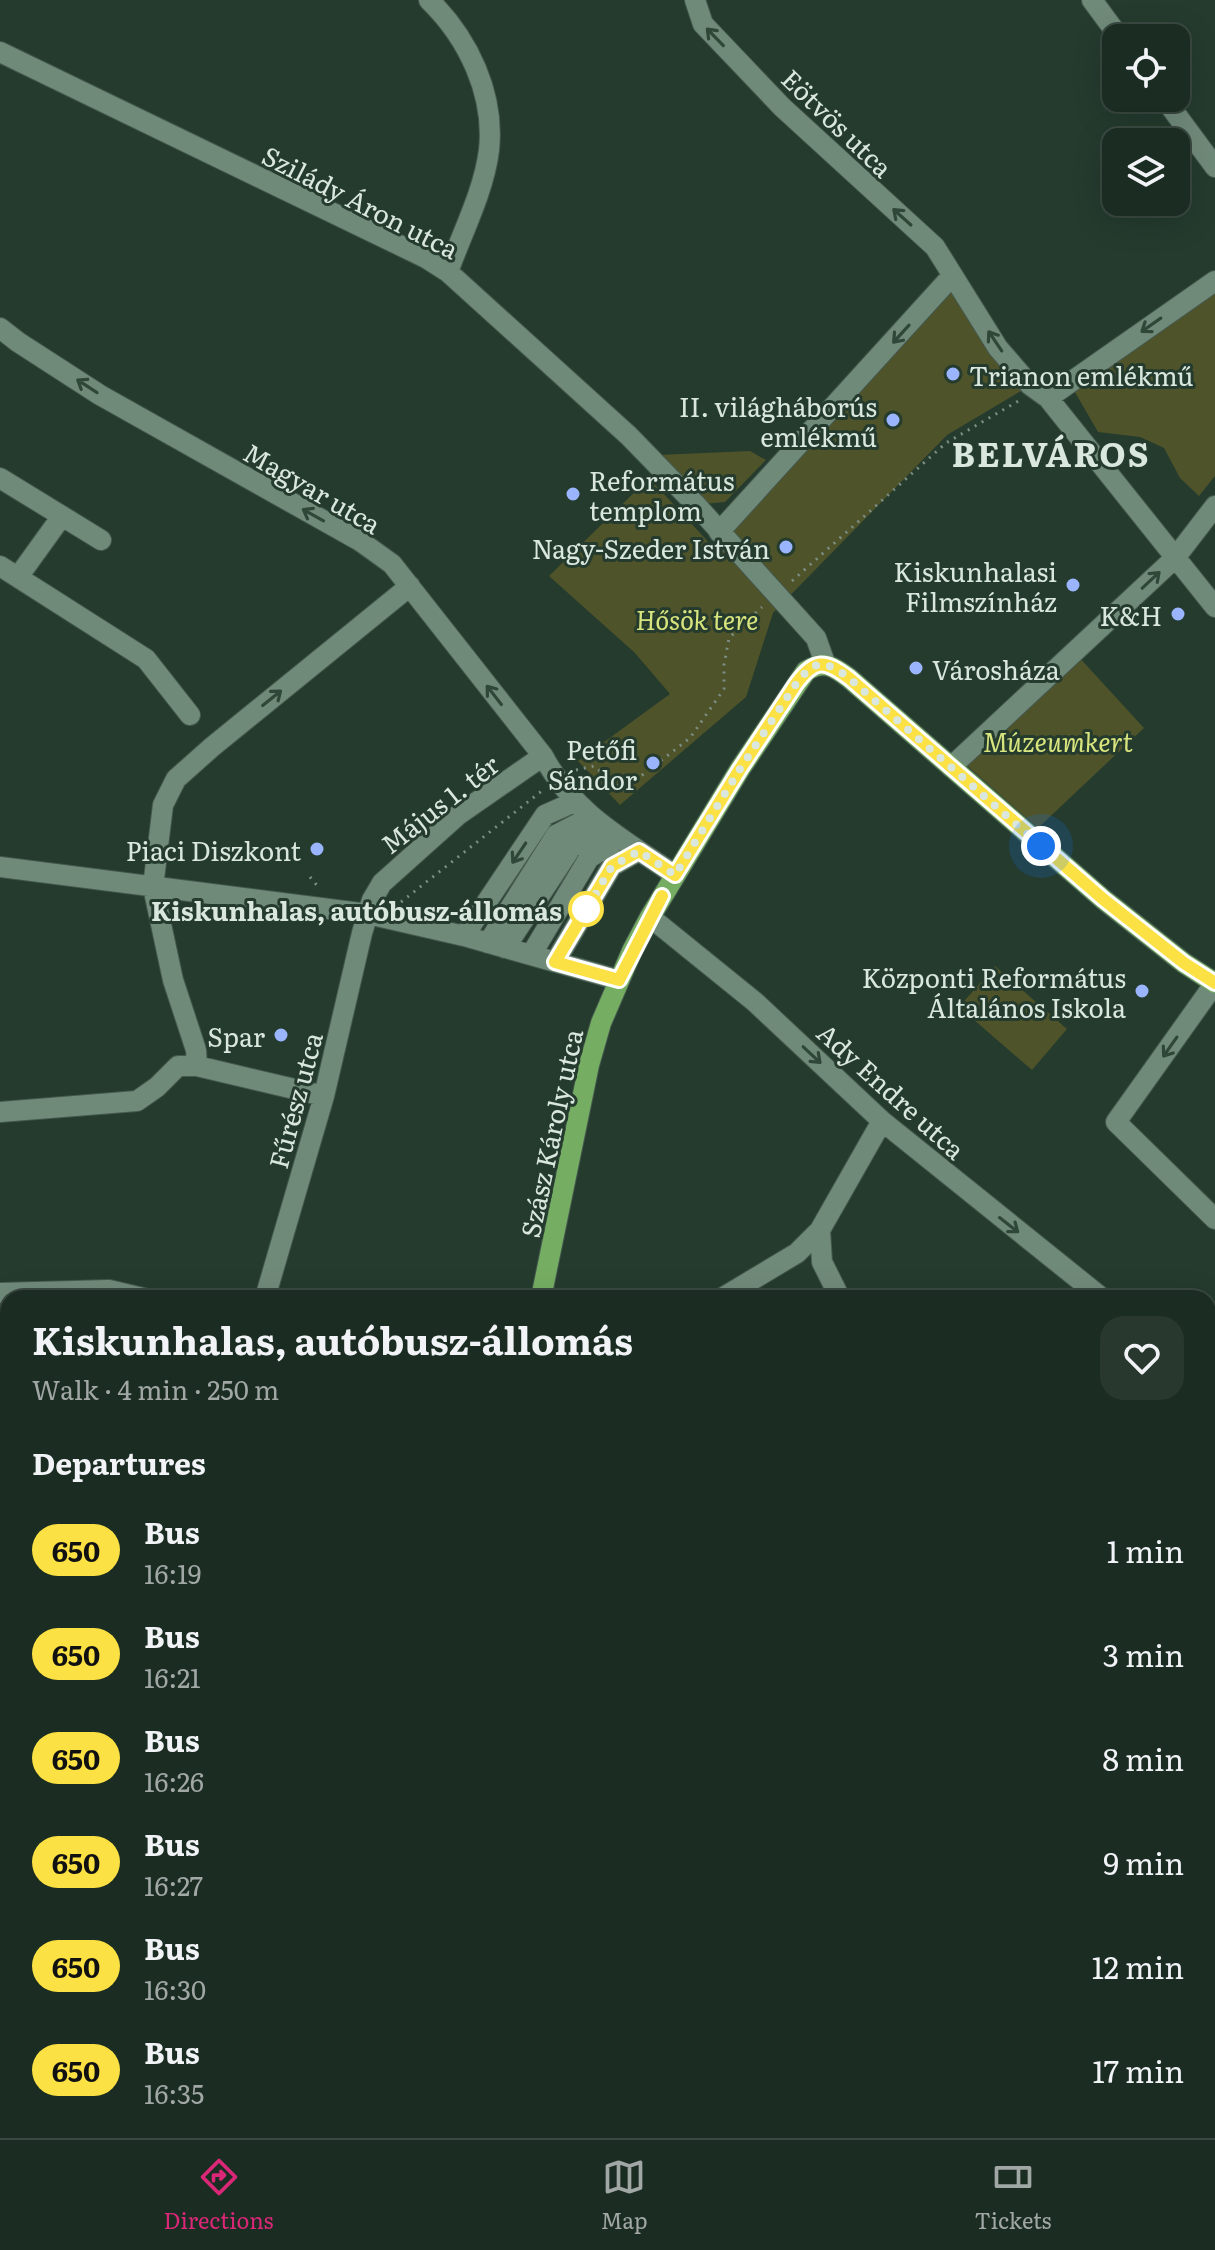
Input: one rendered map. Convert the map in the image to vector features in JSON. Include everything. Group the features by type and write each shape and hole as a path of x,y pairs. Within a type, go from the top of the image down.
{"main road":[{"path":"825,663 849,678 1103,899 1184,963 1215,983"},
{"name":"Szász Károly utca","path":"543,1290 589,1065 601,1023 619,980 650,917 740,769 806,671 816,664 825,663"}],"street":[{"path":"429,0 458,33 471,55 486,102 489,126 489,150 483,176 448,272"},
{"name":"Eötvös utca","path":"695,0 703,24 782,107 935,247 952,276"},
{"path":"1092,0 1110,24"},
{"name":"Szilády Áron utca","path":"0,52 426,258 448,272 629,436 719,532"},
{"path":"1174,112 1215,167"},
{"path":"825,663 816,638 719,532 952,276 998,348 1030,385 1048,398 1215,607"},
{"path":"1048,398 1215,281"},
{"name":"Magyar utca","path":"0,328 100,395 360,541 392,564 543,756"},
{"path":"0,478 101,540"},
{"path":"951,767 1175,558 1215,506"},
{"path":"18,577 62,516"},
{"path":"0,566 146,659 190,715"},
{"path":"197,1066 196,1050 173,980 153,887 163,805 176,779 212,747 410,586"},
{"path":"543,756 556,780 574,802 605,828 675,875"},
{"name":"Május 1. tér","path":"368,914 382,883 407,859 458,815 543,756"},
{"path":"464,936 545,815 574,802"},
{"path":"496,945 556,835 605,828"},
{"path":"531,955 605,828"},
{"path":"555,962 612,866 639,851"},
{"path":"0,867 368,914 464,936 619,980"},
{"name":"Fűrész utca","path":"267,1290 324,1096 368,914"},
{"name":"Ady Endre utca","path":"650,917 755,1002 882,1121 1092,1290"},
{"path":"1215,983 1116,1122 1215,1219"},
{"path":"0,1112 137,1101 178,1066 197,1066 324,1096"},
{"path":"735,1290 797,1253 820,1230 882,1121"},
{"path":"820,1230 822,1262 836,1290"}],"path":[{"path":"310,877 326,896"}],"green space":[{"name":"Hősök tere","path":"951,287 1021,391 947,435 773,613 746,697 620,805 578,761 670,694 635,653 549,576 649,478 715,549"},
{"path":"1215,290 1215,476 1199,496 1180,478 1164,448 1140,437 1098,432 1072,387"},
{"path":"750,451 766,460 725,502 704,504 658,455"},
{"name":"Múzeumkert","path":"1077,655 1144,728 1038,828 964,763"},
{"path":"995,966 1067,1029 1032,1070 959,1007"}],"bus line":[{"name":"650","path":"662,896 619,980 555,962 612,866 639,851 675,875 796,684 806,671 816,664 825,663 849,678 1103,899 1184,963 1215,983"}],"place":[{"name":"Trianon emlékmű","path":"953,374"},
{"name":"II. világháborús emlékmű","path":"893,420"},
{"name":"Református templom","path":"573,494"},
{"name":"Nagy-Szeder István","path":"786,547"},
{"name":"Kiskunhalasi Filmszínház","path":"1073,585"},
{"name":"K&H","path":"1178,614"},
{"name":"Városháza","path":"916,668"},
{"name":"Petőfi Sándor","path":"653,763"},
{"name":"Piaci Diszkont","path":"317,849"},
{"name":"Kiskunhalas, autóbusz-állomás","path":"586,909"},
{"name":"Központi Református Általános Iskola","path":"1142,991"},
{"name":"Spar","path":"281,1035"}],"district":[{"name":"BELVÁROS","path":"1051,452"}],"route":[{"path":"586,909 584,914 612,866 639,851 675,875 796,684 816,664 825,663 849,678 1041,846"}]}
